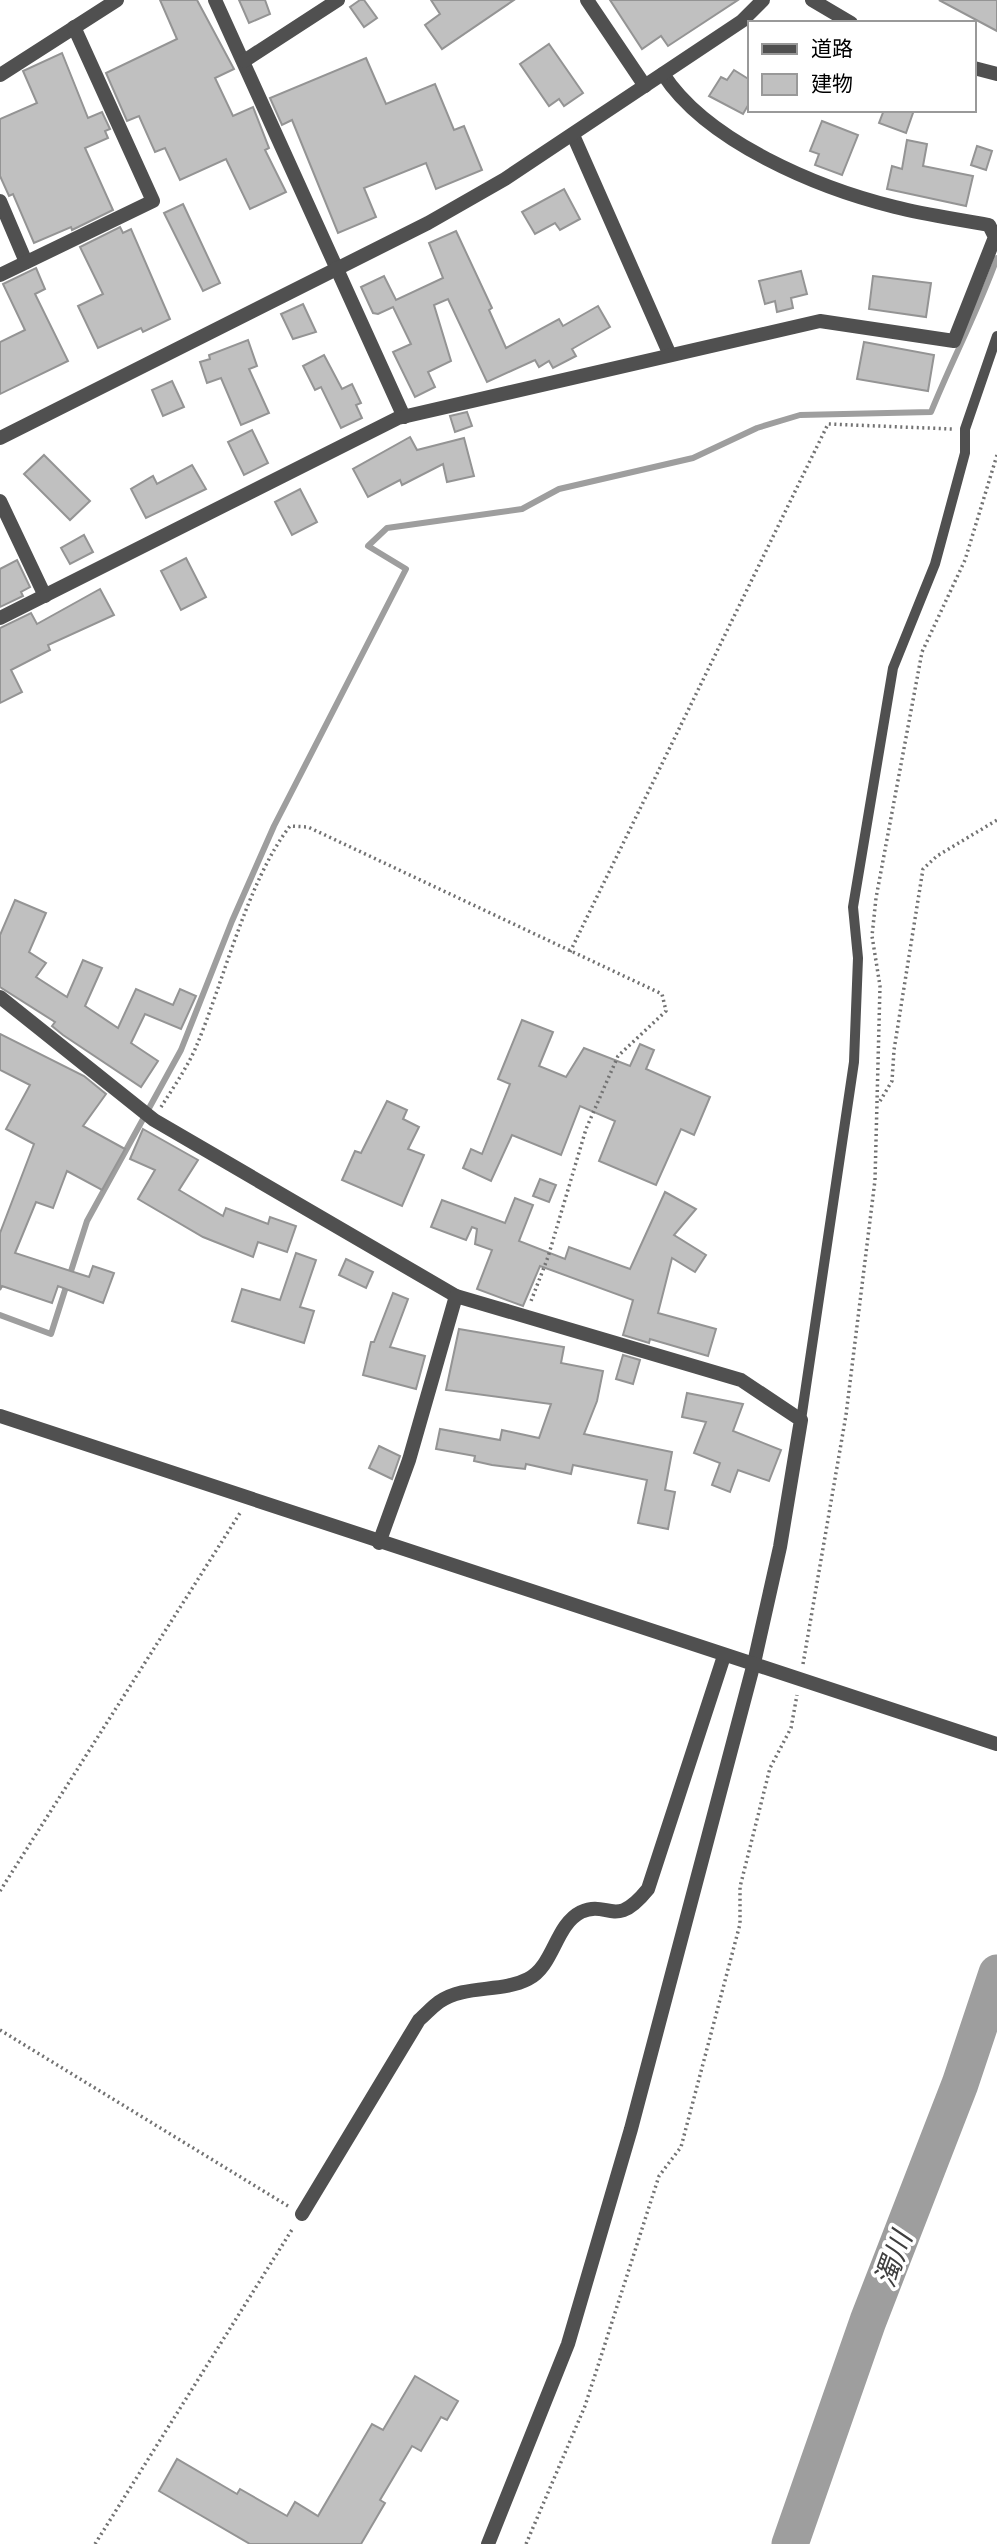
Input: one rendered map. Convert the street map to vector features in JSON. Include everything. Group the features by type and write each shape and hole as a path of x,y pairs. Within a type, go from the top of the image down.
{"street":[{"path":"0,75 117,0"},
{"path":"215,0 404,417"},
{"path":"244,61 338,0"},
{"path":"587,0 645,86"},
{"path":"0,438 428,223 573,135 742,21 763,0"},
{"path":"812,0 848,21"},
{"path":"0,275 153,201 74,27"},
{"path":"976,69 997,74"},
{"path":"0,618 404,417 820,321 954,341 995,237 989,226 894,207 803,175 718,130 677,95 663,74"},
{"path":"573,135 670,355"},
{"path":"0,201 26,262"},
{"path":"0,501 45,596"},
{"path":"0,997 154,1120 457,1296 741,1380 802,1420 780,1547 754,1662 631,2129 572,2330 488,2544"},
{"path":"379,1543 409,1460 457,1296"},
{"path":"0,1416 724,1656 771,1667 997,1744"},
{"path":"302,2214 419,2020 440,2001 460,1993 530,1979 544,1963 571,1917 586,1910 615,1913 634,1907 648,1889 724,1656"}],"lane":[{"path":"802,1420 854,1062 858,958 853,907 893,668 935,564 965,453 965,429 997,336"}],"path":[{"path":"570,952 828,424 965,429"},
{"path":"879,1103 892,1081 894,1050 923,869 937,856 997,820"},
{"path":"154,1120 195,1050 251,901 280,838 289,826 308,827 662,994 666,1011 618,1056 586,1129 548,1257 525,1316"},
{"path":"0,1891 249,1499"},
{"path":"0,2031 302,2214 95,2544"}],"building":[{"path":"160,0 197,0 234,69 215,78 233,116 253,107 269,148 265,150 286,192 250,209 226,159 180,180 165,148 155,152 139,116 127,121 106,73 177,39"},
{"path":"239,0 265,0 270,14 249,23"},
{"path":"364,0 377,18 364,27 350,7"},
{"path":"431,0 514,0 442,49 425,25 440,14"},
{"path":"610,0 738,0 668,46 661,36 642,49"},
{"path":"939,0 997,0 997,31"},
{"path":"549,44 583,93 564,106 559,99 549,106 520,64"},
{"path":"62,53 88,118 102,112 110,129 105,131 108,138 85,148 113,210 72,230 71,227 34,243 13,194 9,196 0,176 0,119 37,103 23,71"},
{"path":"366,58 386,104 435,84 454,130 464,126 482,170 436,189 426,163 364,188 376,217 338,233 292,120 282,125 270,98"},
{"path":"734,70 748,79 748,105 743,114 709,96 721,77 727,80"},
{"path":"883,112 913,112 906,133 879,123"},
{"path":"822,121 858,135 842,175 815,165 819,154 810,151"},
{"path":"907,140 927,144 923,166 973,176 966,206 887,189 892,166 902,169"},
{"path":"977,146 992,151 986,170 971,165"},
{"path":"564,189 580,219 560,230 555,223 535,234 522,212"},
{"path":"183,204 220,283 203,291 164,213"},
{"path":"120,227 123,233 131,229 170,319 143,332 141,328 98,348 78,306 103,294 80,247"},
{"path":"456,231 492,308 489,310 506,348 559,319 563,326 598,306 610,327 572,349 576,356 553,368 549,361 539,367 535,360 487,382 448,299 434,305 451,361 428,372 435,387 415,397 393,352 411,344 393,307 378,314 373,313 361,287 384,276 396,300 443,278 429,243"},
{"path":"36,268 45,289 35,294 68,361 0,394 0,342 25,330 3,284"},
{"path":"801,271 807,294 791,298 793,308 777,312 775,301 765,304 759,281"},
{"path":"873,276 931,283 926,317 869,309"},
{"path":"303,304 316,332 293,339 281,314"},
{"path":"248,340 257,366 249,369 269,413 241,425 221,378 207,383 200,362 210,359 209,355"},
{"path":"864,342 934,355 928,391 857,379"},
{"path":"324,355 342,389 352,384 361,403 356,405 362,418 341,428 321,387 315,390 303,366"},
{"path":"172,381 184,407 163,416 152,390"},
{"path":"467,412 472,426 455,432 450,416"},
{"path":"252,430 268,463 244,475 228,442"},
{"path":"410,437 417,450 464,438 474,476 447,482 443,464 402,485 400,480 368,497 353,469"},
{"path":"44,455 90,501 70,520 24,474"},
{"path":"192,465 206,489 146,518 131,489 153,476 157,484"},
{"path":"300,489 317,522 292,535 275,502"},
{"path":"84,535 93,552 70,564 61,548"},
{"path":"186,558 206,597 181,610 161,571"},
{"path":"17,560 30,587 21,592 23,596 0,607 0,569"},
{"path":"100,589 114,615 48,645 50,650 11,670 22,692 0,703 0,628 31,613 37,624"},
{"path":"15,900 46,913 29,952 46,963 36,977 67,997 83,960 102,968 85,1006 118,1028 136,989 173,1005 180,989 196,996 181,1029 145,1014 131,1043 158,1061 141,1087 63,1035 52,1026 55,1022 0,987 0,935"},
{"path":"522,1020 553,1032 539,1066 566,1077 584,1048 630,1066 640,1044 654,1050 646,1069 710,1097 694,1135 681,1129 656,1185 599,1161 615,1121 580,1106 561,1155 512,1135 491,1181 463,1168 471,1149 482,1154 510,1084 498,1079"},
{"path":"0,1034 84,1076 106,1094 83,1126 125,1149 102,1190 67,1171 53,1208 36,1202 15,1253 89,1277 93,1266 114,1273 103,1303 58,1286 52,1303 2,1286 0,1290 0,1233 34,1144 6,1129 30,1085 0,1070"},
{"path":"387,1101 407,1110 403,1119 419,1127 408,1149 424,1155 402,1206 342,1180 355,1151 361,1153"},
{"path":"143,1129 198,1160 179,1190 223,1216 226,1208 268,1224 270,1217 296,1226 287,1252 258,1242 253,1257 203,1237 138,1199 155,1170 130,1159"},
{"path":"540,1179 556,1185 549,1202 533,1196"},
{"path":"665,1192 696,1209 674,1235 706,1255 695,1272 672,1258 658,1313 716,1329 708,1356 650,1339 649,1343 623,1335 633,1300 540,1266 523,1306 477,1289 492,1250 475,1244 477,1229 472,1227 466,1240 431,1227 442,1200 505,1223 515,1198 533,1205 519,1241 565,1259 569,1247 630,1269"},
{"path":"296,1253 316,1260 300,1307 314,1311 304,1343 232,1321 242,1289 280,1300"},
{"path":"346,1259 373,1272 366,1288 339,1275"},
{"path":"393,1293 408,1299 390,1347 425,1356 416,1389 363,1375 371,1342 374,1342"},
{"path":"459,1329 564,1347 561,1363 603,1371 597,1401 584,1434 672,1452 665,1490 675,1492 668,1529 638,1523 647,1480 573,1465 571,1474 526,1464 525,1469 492,1465 474,1461 475,1456 436,1449 440,1429 500,1440 502,1430 539,1438 551,1404 446,1390"},
{"path":"623,1355 640,1360 633,1384 616,1379"},
{"path":"687,1393 743,1404 733,1431 781,1450 769,1481 738,1470 730,1492 712,1485 720,1463 694,1453 706,1422 682,1417"},
{"path":"379,1446 400,1456 392,1479 369,1468"},
{"path":"415,2376 458,2401 447,2420 441,2417 421,2451 412,2446 380,2500 385,2503 361,2544 250,2544 159,2491 177,2459 237,2494 240,2489 287,2516 295,2502 318,2516 372,2424 383,2430"}],"waterway":[{"path":"0,1315 51,1334 87,1221 181,1050 232,921 274,826 406,569 368,546 387,528 522,509 559,489 693,458 757,428 800,415 931,412 997,258"},
{"name":"濁川","path":"790,2544 868,2321 960,2084 997,1973"}]}
